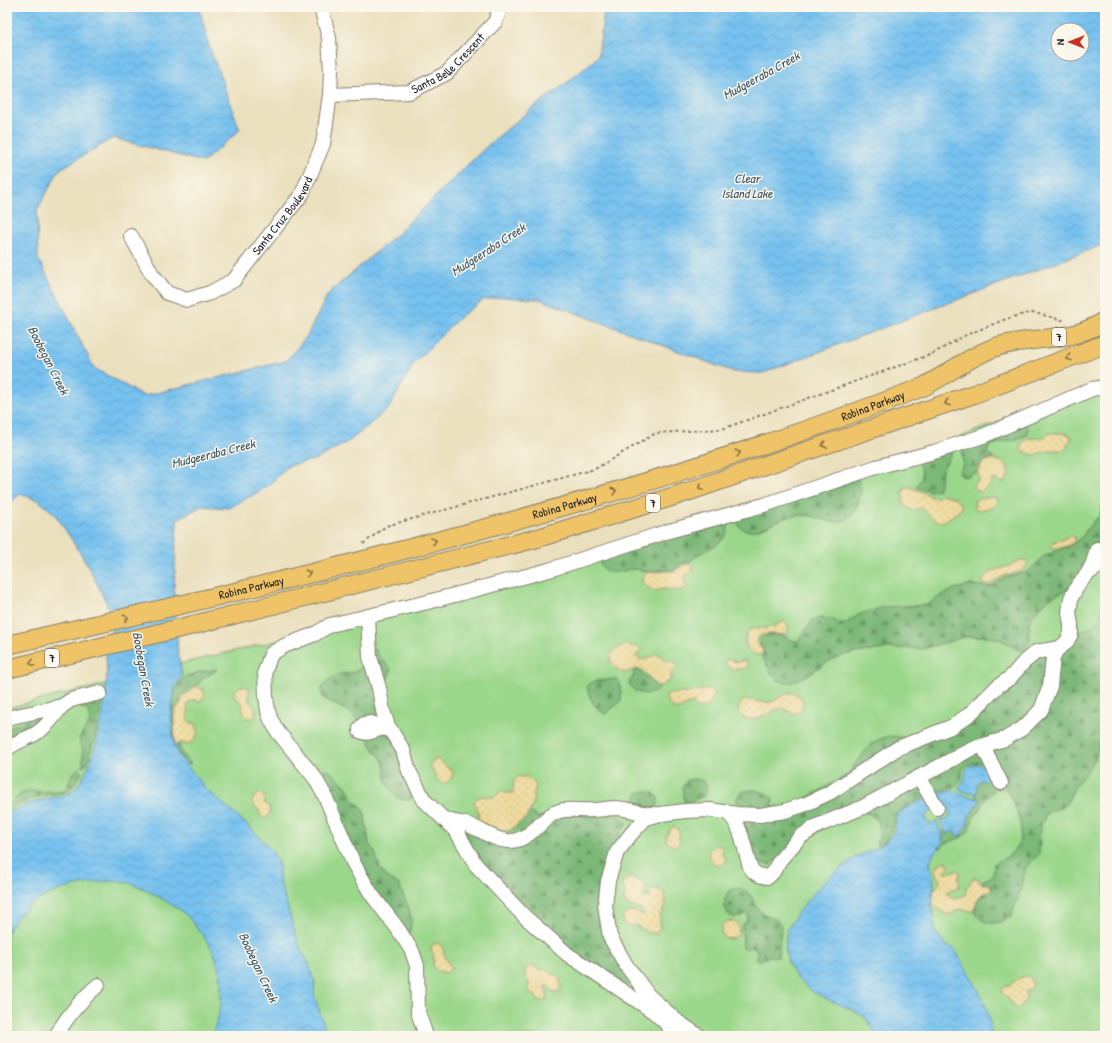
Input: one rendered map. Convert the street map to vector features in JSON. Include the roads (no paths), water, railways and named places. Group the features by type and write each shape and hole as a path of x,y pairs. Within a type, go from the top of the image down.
{"main road":[{"name":"Robina Parkway","path":"7,646 189,603 428,543 548,511 653,480 816,427 906,394 938,380 964,362 995,348 1016,342 1081,333 1095,327 1100,315"},
{"name":"Robina Parkway","path":"7,669 189,626 538,538 678,495 974,394 1105,344"}],"street":[{"name":"Santa Cruz Boulevard","path":"132,236 152,274 167,293 187,300 210,293 234,280 302,194 323,144 330,95 331,70 329,38 321,7"},
{"name":"Santa Belle Crescent","path":"330,95 409,92 447,73 495,22 501,7"},
{"path":"426,1036 418,1012 417,966 412,951 360,875 325,796 315,778 278,732 271,720 268,711 265,671 271,654 284,646 315,634 330,625 428,602 549,570 669,531 764,505 876,467 934,452 983,436 1092,389 1105,387"},
{"path":"459,828 473,827 502,841 516,841 529,834 554,812 564,810 618,808 647,815 704,810 760,815 785,811 806,804 831,792 898,748 953,726 971,713 998,686 1010,678 1036,652 1052,653 1066,643 1071,634 1069,613 1071,598 1078,585 1088,573 1097,549"},
{"path":"1088,573 1105,564"},
{"path":"368,616 370,657 379,688 383,711 391,730 403,750 409,771 424,800 443,818 459,828 476,865 524,916 566,954 654,1012 666,1023 676,1036"},
{"path":"726,812 732,816 737,824 751,869 755,874 768,877 788,850 800,837 811,830 836,817 861,808 971,749 1005,739 1022,728 1041,710 1050,686 1052,653"},
{"path":"7,749 25,738 37,733 62,706 71,700 100,693"},
{"path":"7,718 62,706"},
{"path":"983,746 1001,783"},
{"path":"919,777 937,808"},
{"path":"635,813 641,820 638,826"},
{"path":"663,814 646,818 617,852 608,881 605,906 610,937 626,965 648,995 678,1022 699,1036"},
{"path":"737,824 738,817 750,815"},
{"path":"56,1036 63,1023 78,1004 98,985"}],"water":[{"name":"Clear Island Lake","path":"7,7 199,7 209,46 240,130 203,162 113,138 59,170 37,210 38,258 94,368 144,396 286,361 307,336 328,294 397,234 486,147 530,110 568,82 598,57 604,7 1105,7 1105,244 763,373 734,372 539,299 501,297 483,300 461,316 414,363 389,408 351,440 317,459 288,466 267,487 229,508 202,506 177,519 174,592 178,654 182,676 175,687 172,701 171,714 174,745 179,756 207,790 255,832 272,851 279,865 279,880 300,948 308,962 315,982 314,995 329,1036 211,1036 219,1015 221,1002 220,970 214,953 203,936 184,913 150,892 131,883 119,881 99,882 72,887 52,893 26,908 7,932 7,816 28,804 71,793 84,776 90,763 99,732 106,686 106,650 115,621 88,565 55,514 38,500 20,494 7,507"},
{"path":"975,764 987,769 990,774 991,781 981,780 977,783 977,794 963,791 958,788 963,782 966,769"},
{"path":"944,791 954,791 979,799 980,801 969,816 966,828 958,837 956,836 956,832 953,830 946,835 940,820 949,818 950,813 949,808 945,804 939,803 936,794"},
{"path":"926,799 933,805 930,812 925,817 926,821 933,824 937,820 943,842 932,857 930,863 934,883 932,905 935,932 948,947 954,948 984,1001 988,1012 991,1036 877,1036 863,1016 820,996 805,986 794,974 787,957 785,945 788,929 798,912 812,894 829,878 856,857 877,848 889,839 895,827 896,818 900,812"}],"water label":[{"name":"Mudgeeraba Creek","path":"761,75"},
{"name":"Mudgeeraba Creek","path":"488,249"},
{"name":"Boobegan Creek","path":"49,360"},
{"name":"Mudgeeraba Creek","path":"213,453"},
{"name":"Boobegan Creek","path":"144,669"},
{"name":"Boobegan Creek","path":"259,967"}]}
